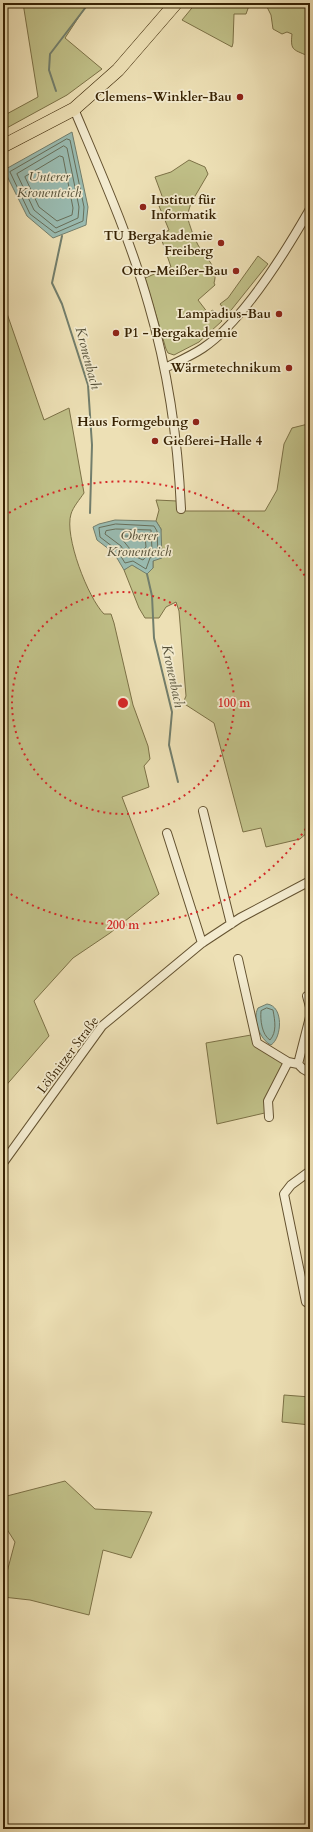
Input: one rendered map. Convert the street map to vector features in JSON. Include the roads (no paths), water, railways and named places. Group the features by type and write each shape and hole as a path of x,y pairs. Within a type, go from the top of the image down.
{"main road":[{"path":"3,146 74,109 118,70 176,3"}],"street":[{"path":"74,109 127,240 149,306 164,368 179,471 181,509"},
{"path":"164,368 202,349 233,319 252,296 285,250 310,208"},
{"path":"204,811 231,924"},
{"path":"167,833 202,943"},
{"name":"Lößnitzer Straße","path":"3,1163 102,1026 202,943 231,924 310,881"},
{"path":"238,959 257,1043 288,1062 298,1064 310,1073"},
{"path":"307,996 310,1007"},
{"path":"298,1064 310,1017"},
{"path":"269,1117 268,1101 288,1062"},
{"path":"310,1171 291,1185 284,1194 306,1302 310,1304"}],"water":[{"name":"Unterer Kronenteich","path":"72,132 88,207 86,225 53,238 27,216 4,170"},
{"name":"Oberer Kronenteich","path":"115,520 156,521 161,529 162,558 153,561 153,568 147,574 132,565 124,570 114,553 97,540 93,527"},
{"path":"267,1004 273,1006 276,1010 280,1023 275,1041 271,1045 263,1039 260,1034 256,1018 258,1008"}],"waterway":[{"name":"Kronenbach","path":"56,91 49,70 50,54 89,3"},
{"name":"Kronenbach","path":"62,236 52,283 62,304 88,385 92,445 90,513"},
{"name":"Kronenbach","path":"147,574 152,596 154,638 172,712 169,745 178,782"}],"place":[{"name":"Clemens-Winkler-Bau","path":"240,97"},
{"name":"Institut für Informatik","path":"143,207"},
{"name":"TU Bergakademie Freiberg","path":"221,243"},
{"name":"Otto-Meißer-Bau","path":"236,271"},
{"name":"Lampadius-Bau","path":"279,314"},
{"name":"P1 - Bergakademie","path":"116,333"},
{"name":"Wärmetechnikum","path":"289,368"},
{"name":"Haus Formgebung","path":"196,422"},
{"name":"Gießerei-Halle 4","path":"155,441"}]}
